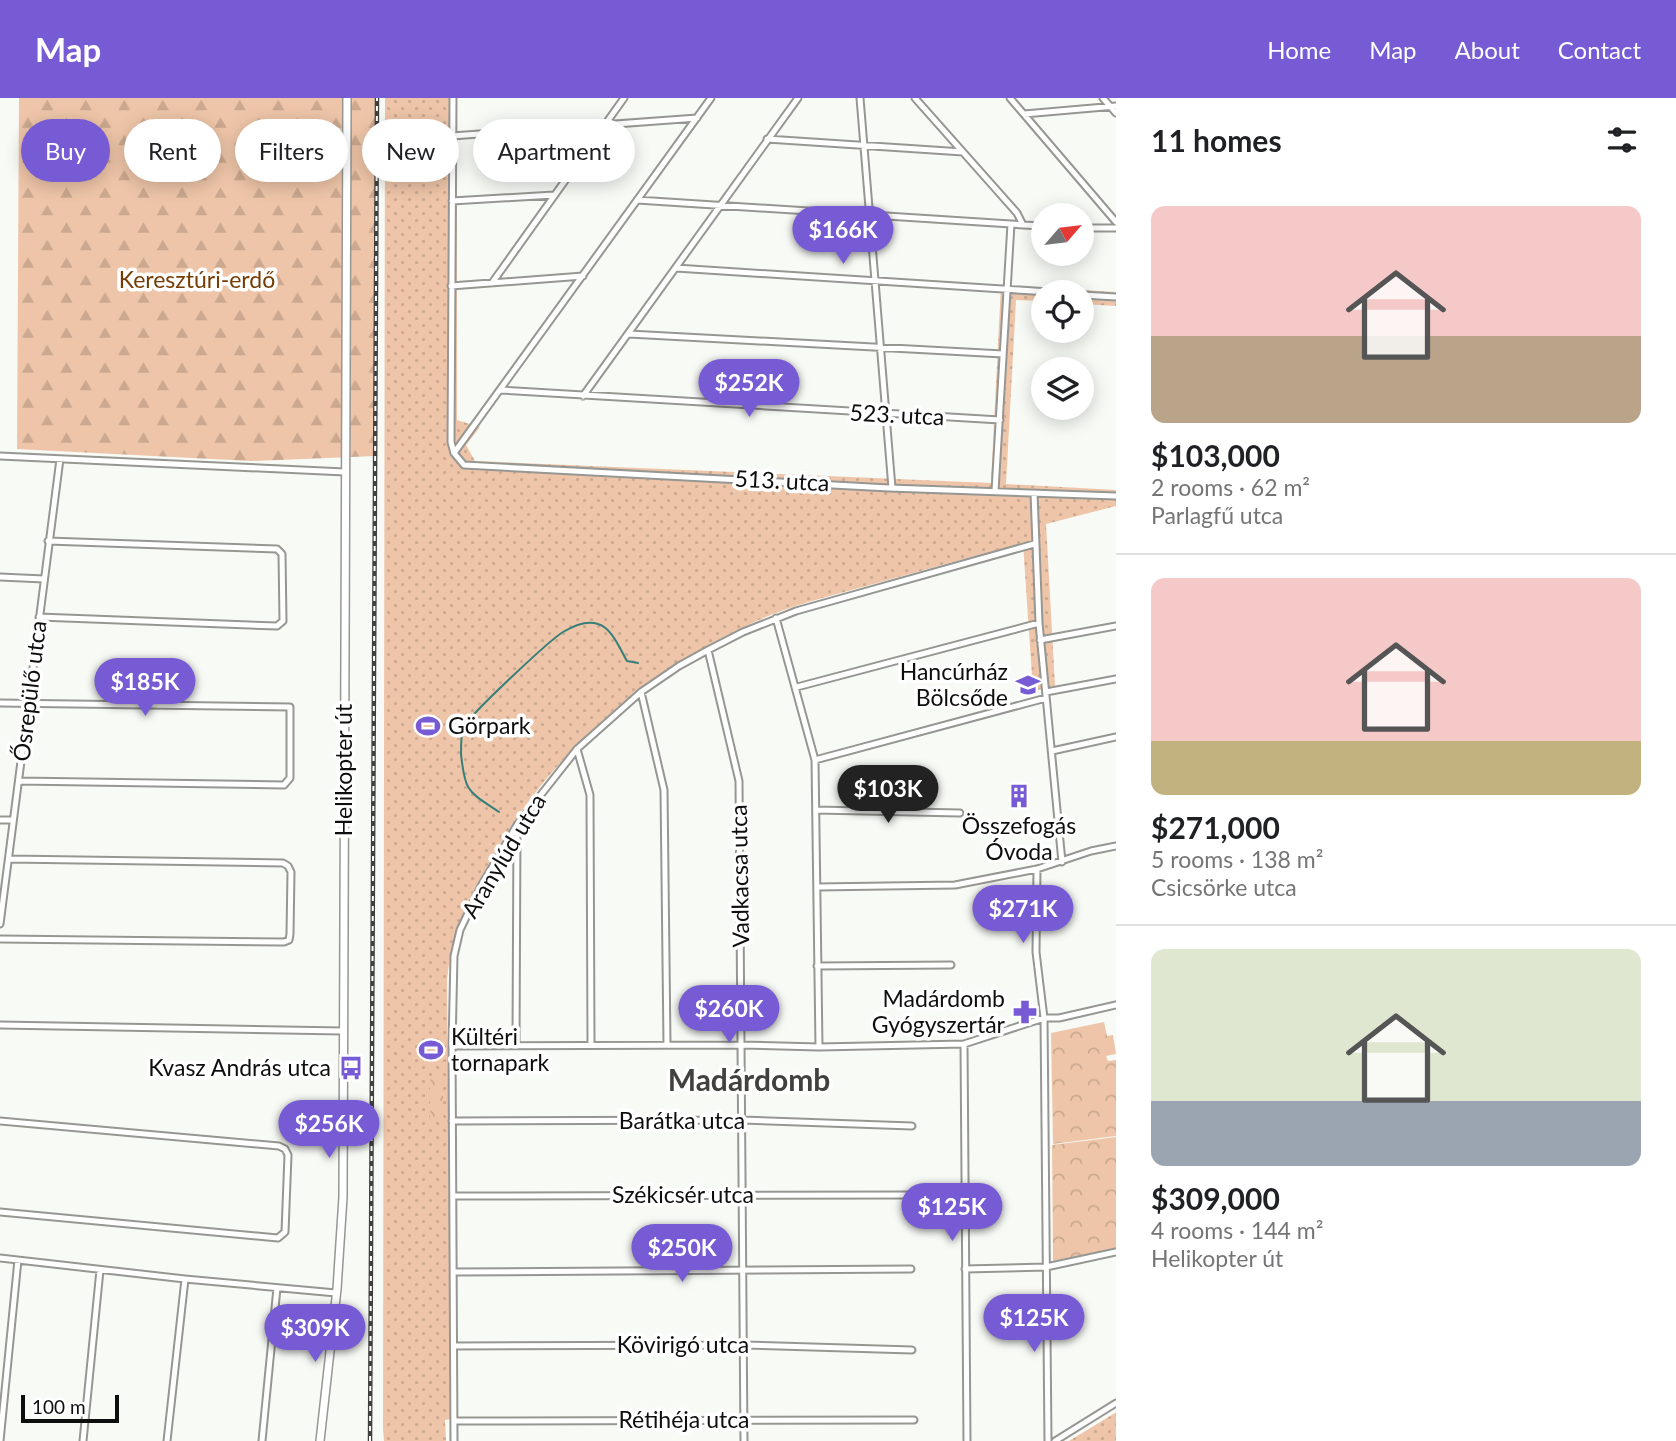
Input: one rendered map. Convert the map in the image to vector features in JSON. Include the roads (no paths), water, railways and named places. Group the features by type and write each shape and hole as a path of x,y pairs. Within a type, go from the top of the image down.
{"street":[{"name":"Helikopter út","path":"320,1441 343,1197 347,98"},
{"path":"452,119 453,98"},
{"path":"609,119 624,98"},
{"path":"454,453 711,98"},
{"path":"583,397 798,98"},
{"path":"860,98 892,488"},
{"path":"915,98 1017,213 1023,225"},
{"path":"1010,98 1116,222"},
{"path":"1103,98 1116,113"},
{"path":"1024,114 1113,107"},
{"path":"635,123 697,118"},
{"path":"767,139 963,152"},
{"path":"452,182 451,442 454,453"},
{"path":"492,282 563,182"},
{"path":"452,201 554,195"},
{"path":"637,200 1031,225"},
{"path":"995,491 1011,224"},
{"path":"1094,228 1116,228"},
{"path":"676,268 1031,291"},
{"path":"451,286 583,276"},
{"path":"1094,296 1116,297"},
{"path":"629,334 1003,354"},
{"name":"523. utca","path":"500,390 1000,420"},
{"name":"513. utca","path":"454,453 464,465 477,467 892,488 1116,496"},
{"path":"0,456 345,472"},
{"name":"Ősrepülő utca","path":"0,924 60,459"},
{"path":"1034,492 1034,544 1040,640 1062,862"},
{"path":"38,617 277,626 283,621 282,554 277,549 48,541"},
{"name":"Aranylúd utca","path":"454,1441 454,956 460,930 481,886 517,825 578,749 641,692 708,650 776,618 818,604 1034,544"},
{"path":"0,577 44,579"},
{"path":"776,618 815,760 819,1047"},
{"path":"797,687 1039,623"},
{"path":"1040,640 1116,626"},
{"name":"Vadkacsa utca","path":"708,650 739,781 744,1441"},
{"path":"815,760 1046,695 1116,679"},
{"path":"641,692 664,790 667,1044"},
{"path":"0,703 290,707 290,778 284,785 19,781"},
{"path":"1052,751 1116,737"},
{"path":"578,749 590,795 592,1044"},
{"path":"816,810 960,813"},
{"path":"0,820 13,820"},
{"path":"516,1045 517,825"},
{"path":"817,887 955,885 1037,869 1091,851 1116,846"},
{"path":"0,939 284,942 289,940 290,934 291,872 283,863 9,859"},
{"path":"1037,869 1035,952 1045,1018 1048,1441"},
{"path":"817,966 951,965"},
{"path":"452,1046 667,1044 819,1047 964,1044 1045,1018 1059,1018 1116,1005"},
{"path":"0,1025 343,1031"},
{"path":"964,1044 967,1441"},
{"name":"Barátka utca","path":"452,1121 742,1120 912,1126"},
{"path":"0,1121 279,1146 285,1149 288,1155 285,1232 278,1238 0,1212"},
{"name":"Székicsér utca","path":"453,1196 914,1195"},
{"path":"965,1269 1046,1267 1116,1252"},
{"path":"0,1258 336,1293"},
{"path":"0,1441 18,1260"},
{"path":"454,1272 911,1269"},
{"path":"83,1441 100,1270"},
{"path":"167,1441 185,1279"},
{"path":"262,1441 277,1288"},
{"name":"Kövirigó utca","path":"454,1346 744,1345 912,1350"},
{"path":"1055,1441 1116,1403"},
{"name":"Rétihéja utca","path":"454,1421 914,1420"}],"waterway":[{"path":"499,812 474,795 464,777 462,731 479,709 555,638 580,624 594,623 603,626 615,639 627,661 638,663"}],"railway":[{"path":"370,1441 377,98"}],"place":[{"name":"Hancúrház Bölcsőde","path":"1028,685"},
{"name":"Görpark","path":"428,726"},
{"name":"Összefogás Óvoda","path":"1019,796"},
{"name":"Madárdomb Gyógyszertár","path":"1025,1012"},
{"name":"Kültéri tornapark","path":"431,1050"},
{"name":"Kvasz András utca","path":"351,1068"}],"district":[{"name":"Madárdomb","path":"749,1081"}],"park label":[{"name":"Keresztúri-erdő","path":"197,280"}]}
